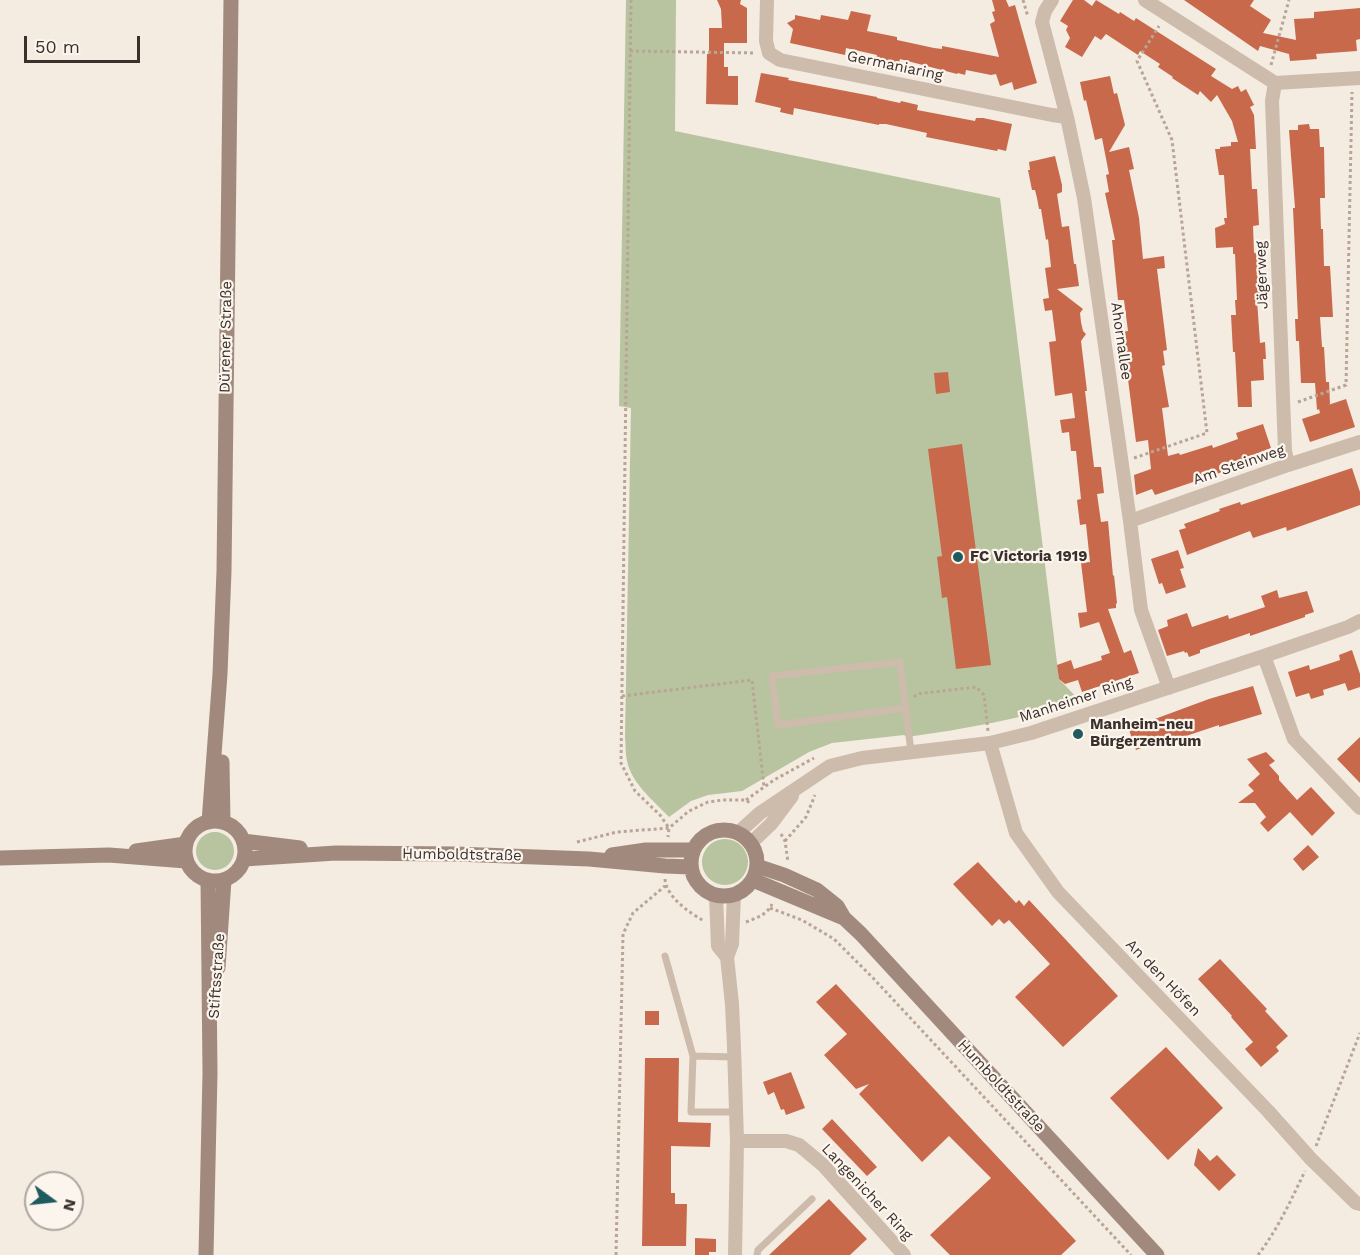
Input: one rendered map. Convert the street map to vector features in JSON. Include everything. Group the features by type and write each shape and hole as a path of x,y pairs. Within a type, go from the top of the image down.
{"street":[{"name":"Dürener Straße","path":"216,822 224,571 231,0"},
{"path":"767,0 766,41 770,53"},
{"name":"Ahornallee","path":"1052,0 1045,10 1042,22 1067,117 1084,198 1141,610 1169,688"},
{"path":"1145,0 1271,81 1356,78"},
{"name":"Germaniaring","path":"770,53 780,60 1052,116 1067,117"},
{"name":"Jägerweg","path":"1271,81 1283,408 1288,465"},
{"name":"Am Steinweg","path":"1130,521 1360,442"},
{"name":"Manheimer Ring","path":"738,832 760,813 830,766 862,758 990,743 1031,733 1264,656 1360,621"},
{"path":"1264,656 1294,739 1360,808"},
{"name":"An den Höfen","path":"990,743 1016,833 1058,892 1268,1111 1311,1159 1356,1203 1360,1204"},
{"name":"Manheimer Ring","path":"751,843 771,824 798,787"},
{"path":"216,822 232,826 243,841 244,859 237,872 224,880 208,880 195,873 186,861 185,852 189,836 201,825 216,822"},
{"path":"717,830 738,832 751,843 756,854 755,873 748,887 734,896 716,896 706,892 693,877 691,867 693,850 707,834 717,830"},
{"name":"Humboldtstraße","path":"243,841 336,853"},
{"path":"109,855 186,844"},
{"name":"Humboldtstraße","path":"589,859 646,850 693,850"},
{"name":"Humboldtstraße","path":"244,859 336,853 455,854 589,859 691,867"},
{"path":"0,858 109,855 186,861"},
{"name":"Humboldtstraße","path":"755,873 784,875 817,890 837,906 844,918 869,942 1157,1255"},
{"name":"Humboldtstraße","path":"755,873 777,891 844,918"},
{"name":"Stiftsstraße","path":"206,1255 210,1072 208,880"},
{"name":"Stiftsstraße","path":"210,1072 224,880"},
{"path":"716,896 718,946 726,957 735,1057 737,1141 735,1255"},
{"path":"726,957 732,944 734,896"},
{"name":"Langenicher Ring","path":"737,1141 786,1141 799,1145 823,1165 904,1255"}],"lane":[{"path":"906,708 778,725 772,676 900,662 906,708 911,752"},
{"path":"665,956 693,1056 691,1112 736,1112"},
{"path":"693,1056 735,1057"},
{"path":"757,1255 758,1250 812,1199"}],"path":[{"path":"631,0 621,764 635,791 660,815 669,828"},
{"path":"1271,81 1289,0"},
{"path":"1122,463 1207,433 1172,140 1137,61 1166,14"},
{"path":"630,51 770,53"},
{"path":"1283,408 1346,385 1356,78"},
{"path":"622,696 752,680 764,787"},
{"path":"906,708 917,694 976,687 984,695 990,743"},
{"path":"785,841 806,817 813,796 819,791"},
{"path":"567,842 579,842 617,832 669,828 689,811 708,802 746,800 760,813"},
{"path":"771,824 781,833 785,841 789,863 784,875"},
{"path":"616,1255 622,934 633,912 665,886 678,903 696,917 710,923 717,923"},
{"path":"732,922 746,922 759,918 770,908 777,891"},
{"path":"770,908 802,920 834,939 1131,1255"},
{"path":"1258,1255 1270,1241 1282,1220 1311,1159 1360,1033"}],"green space":[{"path":"626,0 676,0 675,131 1000,198 1059,679 1080,701 1016,718 951,730 907,737 904,735 832,743 809,752 742,791 708,795 691,801 669,817 633,777 627,761 625,737 631,408 619,406"},
{"path":"215,832 222,833 228,838 233,844 233,858 228,864 222,869 215,870 208,869 202,864 197,858 196,851 197,844 202,838 208,833"},
{"path":"725,839 741,846 748,862 741,878 725,885 709,878 702,862 709,846"}],"building":[{"path":"717,0 741,0 740,4 747,8 747,43 724,43 724,67 728,67 728,76 738,76 738,105 706,104 709,28 722,28 721,9"},
{"path":"992,0 1006,0 1009,7 1015,5 1037,83 1014,90 1012,82 1000,86 996,74 966,70 965,75 957,74 900,59 898,66 875,62 877,55 846,48 845,55 790,43 793,29 787,23 795,19 795,15 820,20 821,15 848,20 851,11 871,15 867,31 934,48 942,49 942,46 999,57 990,24 995,21"},
{"path":"1073,0 1084,0 1092,6 1096,0 1134,21 1136,18 1216,69 1211,76 1232,89 1238,86 1241,92 1246,89 1254,105 1250,107 1254,115 1256,149 1250,149 1252,189 1257,189 1259,225 1253,226 1254,253 1261,252 1263,299 1257,300 1260,343 1265,342 1266,359 1263,359 1264,380 1251,381 1252,407 1238,407 1231,315 1236,315 1235,300 1237,300 1235,254 1233,254 1233,247 1216,248 1215,228 1225,224 1224,218 1227,218 1224,175 1219,175 1215,149 1231,146 1231,142 1238,142 1232,121 1217,95 1211,102 1200,91 1198,95 1158,67 1160,64 1140,51 1138,55 1106,34 1101,40 1095,36 1082,57 1065,47 1070,38 1066,30 1068,26 1060,21"},
{"path":"1184,0 1254,0 1250,6 1271,20 1263,33 1296,40 1294,19 1314,18 1314,12 1360,8 1360,39 1356,40 1357,51 1316,54 1317,59 1290,61 1289,54 1260,46 1258,51"},
{"path":"761,73 918,105 917,110 975,121 976,118 983,118 1012,124 1006,151 926,137 927,133 886,124 879,125 794,108 793,115 780,112 781,108 755,102"},
{"path":"1110,76 1125,125 1109,152 1129,147 1134,169 1129,170 1139,218 1143,259 1164,256 1165,268 1157,269 1167,350 1163,351 1165,365 1162,366 1169,407 1162,408 1168,456 1179,453 1180,455 1212,445 1213,448 1238,439 1236,433 1263,424 1271,448 1245,458 1246,464 1155,495 1152,489 1136,495 1134,475 1151,469 1148,440 1136,442 1122,332 1128,331 1124,300 1118,300 1112,240 1115,240 1105,193 1109,192 1106,175 1109,174 1102,138 1095,140 1080,82"},
{"path":"1309,124 1310,129 1319,129 1320,147 1324,147 1325,198 1320,198 1321,229 1323,229 1324,266 1330,266 1333,317 1320,317 1326,382 1329,382 1330,404 1328,405 1346,399 1355,427 1310,442 1302,419 1320,413 1319,409 1317,410 1315,383 1301,383 1299,341 1296,341 1295,319 1298,319 1293,208 1295,208 1289,130 1298,130 1298,125"},
{"path":"1055,156 1062,185 1062,192 1057,194 1062,227 1069,226 1079,286 1057,289 1083,309 1080,313 1083,331 1086,334 1081,341 1087,391 1085,391 1094,467 1101,467 1104,493 1097,494 1101,522 1108,521 1117,603 1116,608 1108,609 1124,653 1131,650 1139,673 1082,692 1078,680 1065,684 1059,679 1057,665 1071,660 1074,669 1102,660 1101,656 1110,653 1099,622 1080,628 1078,613 1087,612 1081,563 1090,562 1086,524 1080,525 1077,500 1081,499 1076,451 1071,451 1069,432 1062,433 1060,420 1075,418 1072,393 1055,396 1049,342 1056,341 1052,310 1045,311 1043,299 1049,298 1045,268 1051,267 1048,239 1046,240 1041,209 1039,209 1035,190 1032,190 1028,170 1030,170 1029,162"},
{"path":"948,372 950,392 936,394 934,373"},
{"name":"FC Victoria 1919","path":"962,444 991,665 956,669 947,597 942,598 937,557 942,556 928,449"},
{"path":"1352,468 1360,492 1360,505 1287,531 1286,527 1253,538 1250,531 1187,555 1179,530 1186,528 1184,524 1240,502 1241,505"},
{"path":"1178,550 1184,568 1180,569 1186,587 1166,594 1162,583 1159,584 1151,559"},
{"path":"1277,590 1279,598 1307,591 1314,612 1250,636 1250,633 1200,650 1200,653 1189,657 1184,651 1167,656 1158,630 1168,626 1167,620 1187,613 1192,627 1228,615 1229,619 1265,607 1261,596"},
{"path":"1352,650 1360,674 1360,687 1348,691 1345,683 1323,690 1324,695 1311,699 1309,693 1296,697 1288,672 1309,665 1310,670 1340,660 1339,655"},
{"path":"1253,686 1262,714 1136,750 1128,727"},
{"path":"1360,737 1360,783 1337,759"},
{"path":"1266,752 1275,761 1269,765 1297,800 1311,787 1335,813 1312,836 1290,812 1268,832 1260,823 1266,817 1255,803 1238,803 1254,791 1248,785 1260,774 1247,759"},
{"path":"1308,845 1319,857 1303,871 1293,859"},
{"path":"978,862 1016,903 1019,900 1024,906 1029,900 1118,996 1063,1047 1015,997 1050,964 1009,920 1004,924 999,919 992,926 953,884"},
{"path":"1220,959 1267,1009 1265,1011 1288,1036 1276,1047 1279,1051 1261,1067 1245,1049 1253,1042 1198,979"},
{"path":"836,984 1076,1241 1061,1255 950,1255 930,1235 991,1178 949,1136 922,1162 859,1094 869,1084 856,1089 824,1055 847,1034 816,1002"},
{"path":"645,1011 659,1011 659,1025 645,1025"},
{"path":"1166,1047 1223,1108 1168,1160 1110,1098"},
{"path":"645,1058 679,1058 678,1122 711,1123 710,1147 671,1146 671,1193 675,1193 675,1204 687,1204 686,1246 642,1246"},
{"path":"791,1072 805,1108 786,1115 784,1109 781,1110 774,1092 768,1095 763,1082"},
{"path":"832,1119 877,1167 867,1176 822,1129"},
{"path":"1198,1148 1210,1161 1217,1155 1236,1175 1219,1191 1194,1165"},
{"path":"829,1199 867,1239 850,1255 769,1255"},
{"path":"695,1238 716,1239 716,1252 709,1252 709,1255 695,1255"}],"place":[{"name":"FC Victoria 1919","path":"958,557"},
{"name":"Manheim-neu Bürgerzentrum","path":"1078,734"}]}
